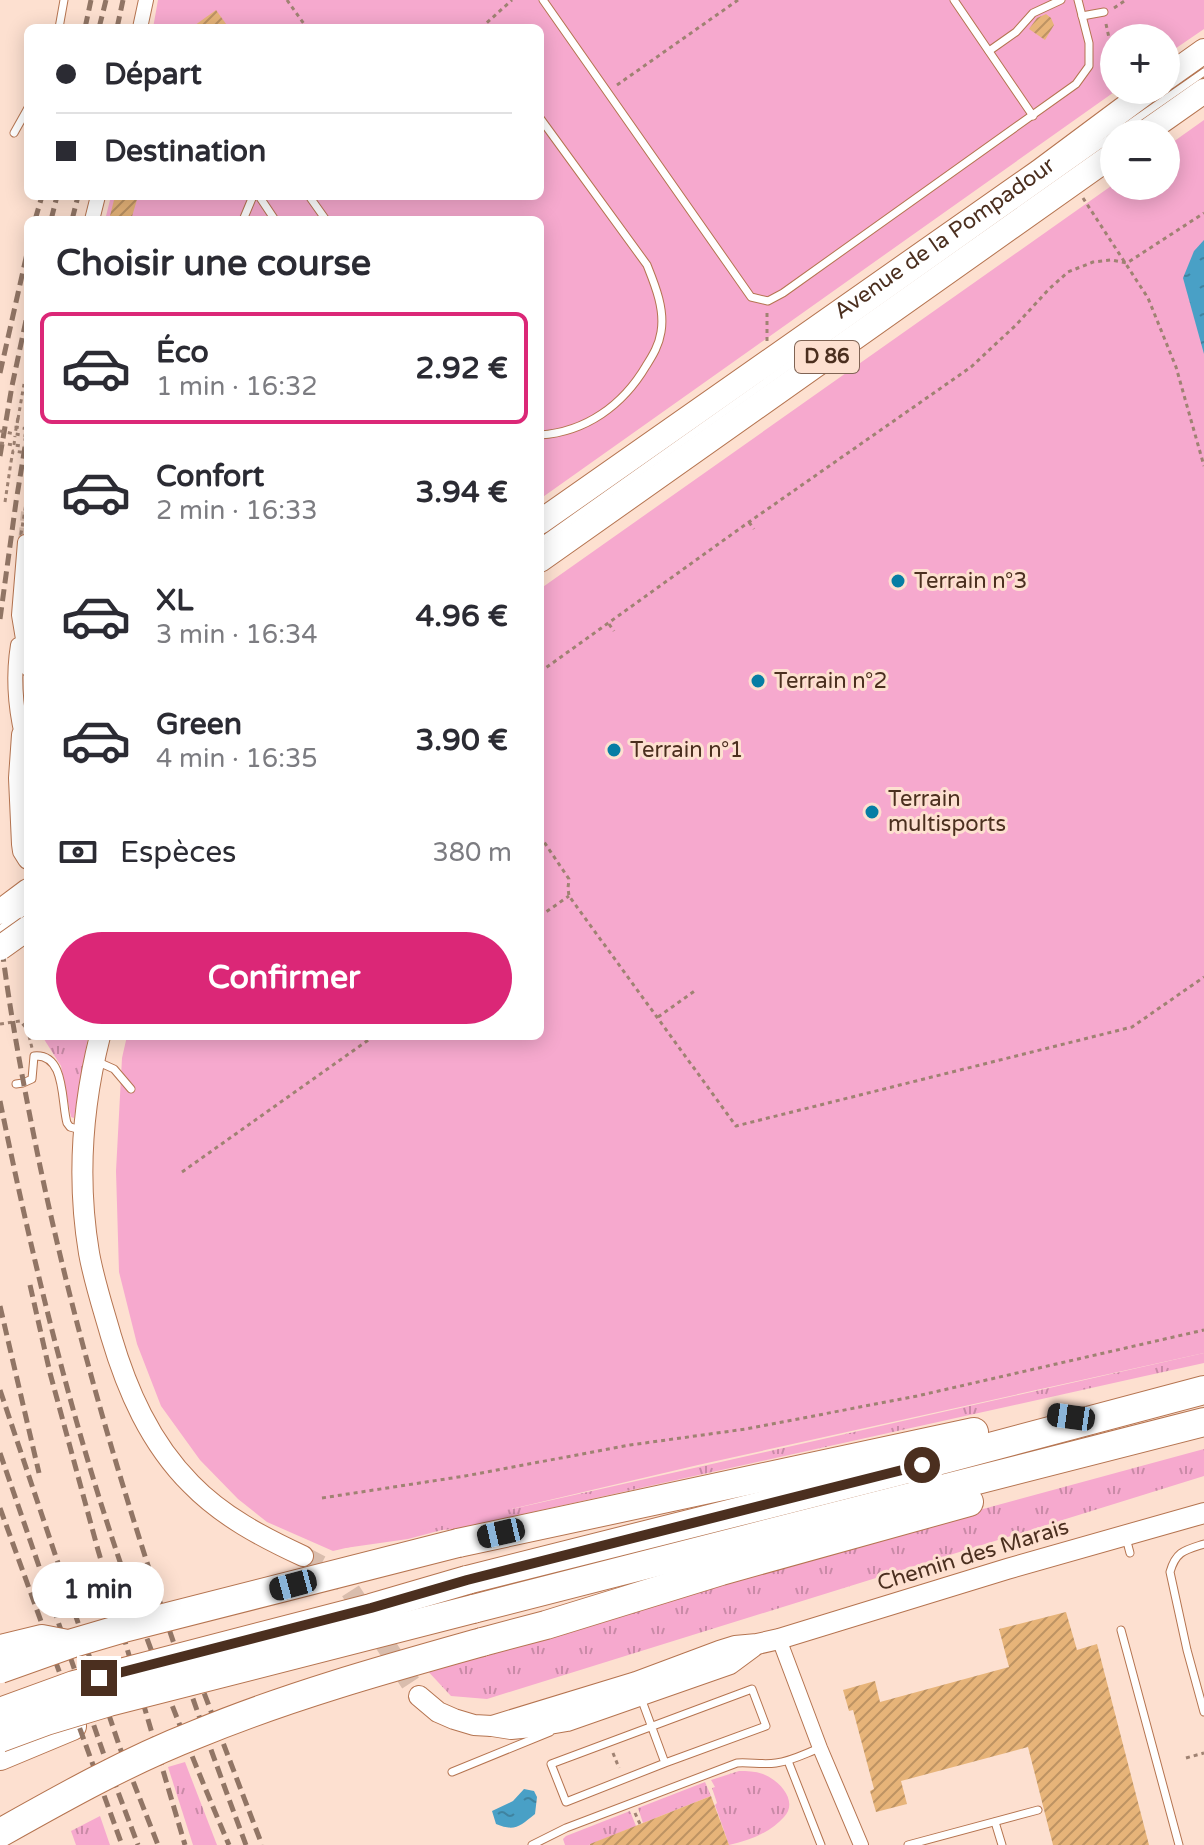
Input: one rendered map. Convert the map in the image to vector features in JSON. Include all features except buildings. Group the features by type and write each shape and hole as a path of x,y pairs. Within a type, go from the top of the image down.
{"highway":[{"path":"0,1712 74,1685 1204,1390"},
{"path":"0,1669 73,1643 163,1618 458,1543 1052,1414 1089,1419"},
{"path":"0,1738 109,1702 1204,1422"},
{"path":"0,1833 128,1764 272,1705 721,1571 1059,1477 1098,1450"},
{"path":"0,1756 72,1726 109,1702"}],"main road":[{"path":"1180,68 1204,51"},
{"path":"1163,120 1204,91"},
{"name":"Avenue de la Pompadour","path":"544,519 1039,172 1130,104"},
{"name":"Avenue de la Pompadour","path":"544,557 1100,164"},
{"path":"0,948 24,931"},
{"path":"0,1647 42,1637 73,1643"}],"street":[{"path":"141,24 146,0"},
{"path":"24,560 19,615 24,646"},
{"path":"21,629 24,635"},
{"path":"21,629 15,660 15,707 24,723"},
{"path":"24,742 19,778 24,853"},
{"path":"99,1040 84,1130 89,1253 111,1337 133,1400 154,1438 189,1483 262,1537 303,1556"},
{"name":"Chemin des Marais","path":"419,1696 438,1712 474,1725 511,1729 567,1721 719,1651 779,1639 1007,1569 1128,1544 1204,1513"},
{"path":"779,1639 861,1845"},
{"name":"Chemin des Marais","path":"492,1726 638,1689"}],"lane":[{"path":"60,24 64,0"},
{"path":"543,0 751,297 768,301 1076,84 1089,66 1089,43 1078,0"},
{"path":"954,0 1033,116"},
{"path":"989,51 1016,32 1033,13 1061,0"},
{"path":"1082,16 1104,12"},
{"name":"Avenue de la Pompadour","path":"1135,120 1204,72"},
{"path":"14,133 24,115"},
{"path":"544,123 647,265 656,287 662,329 657,347 643,371 612,408 583,425 544,435"},
{"name":"Avenue de la Pompadour","path":"544,539 1100,145"},
{"path":"259,200 272,216"},
{"path":"0,929 20,902"},
{"path":"16,1084 32,1079 34,1056 47,1057 58,1075 67,1123 70,1127 84,1130"},
{"path":"94,1060 114,1069 131,1089"},
{"path":"1204,1544 1179,1553 1170,1572 1204,1712"},
{"path":"1121,1630 1179,1845"},
{"path":"638,1689 665,1763"},
{"path":"752,1689 766,1726 665,1763 566,1802 551,1764 752,1689"},
{"path":"452,1772 554,1731 567,1721"},
{"path":"532,1845 566,1828 737,1763 753,1761 774,1764 820,1748"},
{"path":"788,1761 821,1845"},
{"path":"908,1845 1038,1810"},
{"path":"995,1822 1002,1845"}],"path":[{"path":"287,0 304,24"},
{"path":"485,24 512,0"},
{"path":"608,91 738,0"},
{"path":"1104,12 1106,24"},
{"path":"1082,197 1148,298 1176,367 1204,466"},
{"path":"544,669 971,367 1068,272 1093,262 1111,260 1127,263 1204,213"},
{"path":"767,344 768,301"},
{"path":"14,444 24,384"},
{"path":"20,406 16,427 24,428"},
{"path":"0,431 24,436"},
{"path":"0,443 24,446"},
{"path":"9,474 13,451 24,452"},
{"path":"5,502 11,462"},
{"path":"24,516 21,534 24,536"},
{"path":"749,522 754,529"},
{"path":"609,624 614,631"},
{"path":"544,842 569,879 569,896 736,1126 1132,1027 1204,977"},
{"path":"544,913 569,896"},
{"path":"658,1017 696,990"},
{"path":"0,1024 20,1021 24,1026"},
{"path":"182,1172 368,1040"},
{"path":"322,1498 465,1476 630,1445 746,1429 917,1396 1204,1330"},
{"path":"1186,1758 1204,1753"}],"green space":[{"path":"158,0 1204,0 1204,29 1180,45 1180,24 1100,24 1100,102 544,496 544,216 106,216 110,200 544,200 544,24 154,24"},
{"name":"Terrain multisports","path":"1204,120 1204,1353 698,1465 333,1551 267,1522 238,1499 200,1460 161,1406 137,1344 119,1272 116,1171 122,1058 126,1040 544,1040 544,586 1100,194 1100,200 1180,200 1180,137"},
{"path":"45,1040 87,1040 74,1118 71,1117 61,1066"},
{"path":"1204,1353 1204,1363 456,1529 345,1548 390,1491 493,1474 512,1509"},
{"path":"1204,1449 1204,1476 487,1699 451,1696 424,1667 688,1589"},
{"path":"185,1762 217,1845 193,1845 168,1767"},
{"path":"739,1771 757,1772 769,1777 781,1786 789,1804 784,1817 773,1827 729,1845 715,1805 712,1788 715,1787 711,1780"},
{"path":"705,1782 711,1796 643,1823 638,1808"},
{"path":"630,1811 636,1826 589,1845 565,1845 563,1839 566,1836"},
{"path":"100,1816 110,1845 76,1845 71,1831"}],"water":[{"path":"1204,240 1204,354 1183,278 1194,251"},
{"path":"524,1789 534,1791 537,1797 535,1814 517,1826 508,1828 496,1824 492,1811 513,1801"}],"tunnel":[{"path":"303,1556 335,1573 348,1587 419,1696"}],"railway":[{"path":"86,24 91,0"},
{"path":"100,24 106,0"},
{"path":"118,24 123,0"},
{"path":"36,216 41,200"},
{"path":"52,216 56,200"},
{"path":"73,216 77,200"},
{"path":"0,373 24,267"},
{"path":"0,456 24,330"},
{"path":"0,619 24,453"},
{"path":"0,932 12,1020 34,1137 81,1339 157,1594 246,1845"},
{"path":"0,1101 44,1299 98,1494 159,1671 229,1845"},
{"path":"30,1285 50,1373 98,1550 185,1845"},
{"path":"0,1306 39,1473"},
{"path":"0,1390 120,1748 158,1845"},
{"path":"0,1453 138,1845"},
{"path":"0,1508 122,1845"},
{"path":"185,1643 262,1845"}],"place":[{"name":"Terrain n°3","path":"898,581"},
{"name":"Terrain n°2","path":"758,681"},
{"name":"Terrain n°1","path":"614,750"},
{"name":"Terrain multisports","path":"872,812"}],"route":[{"path":"99,1678 467,1580 922,1465"}]}
